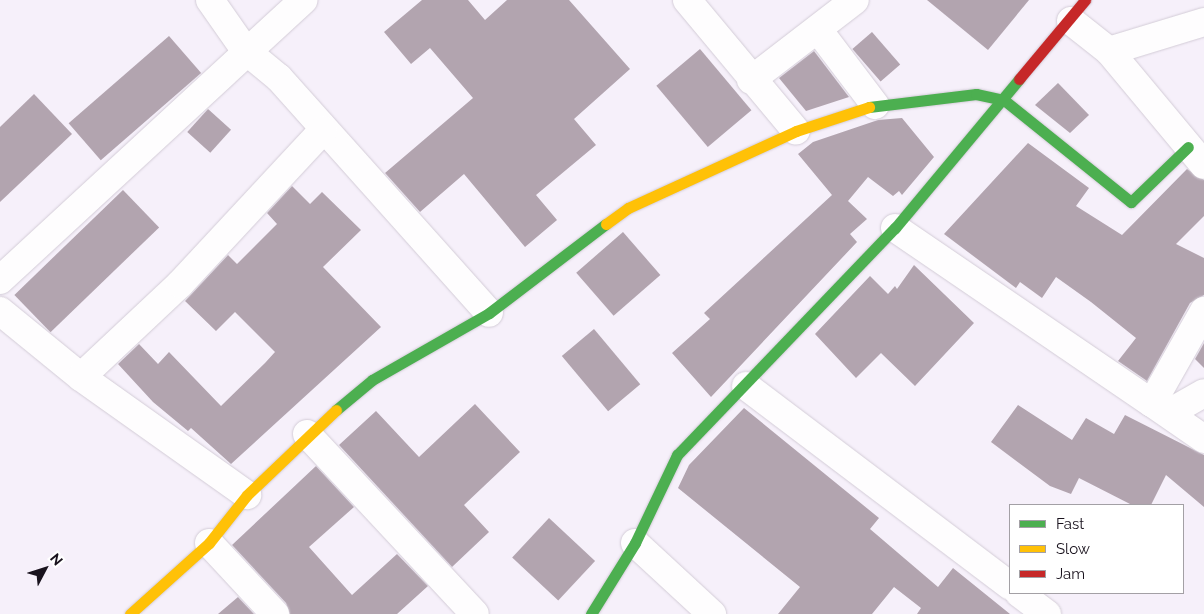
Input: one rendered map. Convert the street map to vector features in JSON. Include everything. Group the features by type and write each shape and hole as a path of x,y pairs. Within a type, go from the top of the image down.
{"street":[{"path":"210,0 245,50 279,78 323,130 489,313"},
{"path":"0,280 245,50 303,0"},
{"path":"687,0 751,80 796,131"},
{"path":"751,80 819,31 856,0"},
{"path":"130,614 209,543 247,495 307,434 372,380 489,313 628,208 796,131 875,105 976,94 1004,100 1130,202 1196,156 1109,51 1078,10 1004,100 895,228 678,455 635,543 591,614"},
{"path":"1109,51 1204,22"},
{"path":"819,31 875,105"},
{"path":"81,377 180,284 323,130"},
{"path":"895,228 1204,439"},
{"path":"0,311 81,377 247,495"},
{"path":"1160,408 1204,311"},
{"path":"746,386 1009,585"},
{"path":"1160,408 1204,393"},
{"path":"307,434 475,614"},
{"path":"209,543 275,614"},
{"path":"635,543 712,614"},
{"path":"1020,594 1048,614"}],"building":[{"path":"422,0 468,0 485,20 507,0 569,0 630,69 574,119 596,145 536,195 557,220 525,247 464,174 420,212 385,173 473,98 430,48 411,64 384,32"},
{"path":"927,0 1029,0 988,50"},
{"path":"872,32 900,64 881,82 852,49"},
{"path":"169,36 201,73 101,160 69,123"},
{"path":"700,49 751,110 708,147 656,86"},
{"path":"814,51 849,97 806,111 779,78"},
{"path":"1058,83 1089,115 1070,133 1035,105"},
{"path":"34,94 72,134 0,202 0,127"},
{"path":"208,109 231,130 210,153 187,132"},
{"path":"902,118 934,157 902,195 899,191 893,196 868,177 848,201 867,219 850,234 857,242 711,397 672,353 710,319 704,313 832,195 798,154 813,142 878,120"},
{"path":"1028,143 1089,188 1076,206 1122,235 1187,169 1204,180 1204,216 1176,244 1204,258 1204,295 1190,303 1147,381 1118,361 1136,338 1091,302 1056,277 1042,298 1020,282 1016,288 944,234"},
{"path":"292,186 310,204 322,192 361,230 323,267 381,327 231,464 191,428 188,431 153,402 118,364 139,344 158,364 169,352 221,406 265,363 275,352 235,312 216,331 185,301 228,255 237,264 277,224 267,213"},
{"path":"123,190 159,227 51,332 14,295"},
{"path":"623,232 660,275 614,316 576,273"},
{"path":"914,265 974,323 915,386 881,353 856,378 815,334 870,276 888,294 895,286 897,289"},
{"path":"594,329 640,384 608,411 562,356"},
{"path":"1204,343 1204,368 1195,359"},
{"path":"475,404 520,452 464,505 489,532 452,567 339,445 376,411 419,457"},
{"path":"1018,405 1072,440 1086,418 1114,434 1125,415 1204,455 1204,507 1166,475 1152,504 1130,504 1079,478 1071,494 1050,486 991,442"},
{"path":"744,408 879,518 870,529 938,587 953,568 1010,614 917,614 921,608 894,587 872,614 778,614 800,587 678,488 689,465"},
{"path":"316,466 354,507 309,547 352,595 397,554 428,586 397,614 290,614 286,603 232,545"},
{"path":"549,518 595,561 558,600 512,557"},
{"path":"238,597 254,614 218,614"}],"traffic: fast":[{"path":"591,614 635,543 677,455 895,228 1019,79"},
{"path":"869,107 976,94 1004,100 1131,202 1188,147"},
{"path":"336,410 372,380 489,313 606,224"}],"traffic: slow":[{"path":"606,224 628,208 796,131 869,107"},
{"path":"130,614 209,543 247,495 336,410"}],"traffic: jam":[{"path":"1019,79 1085,0"}]}
